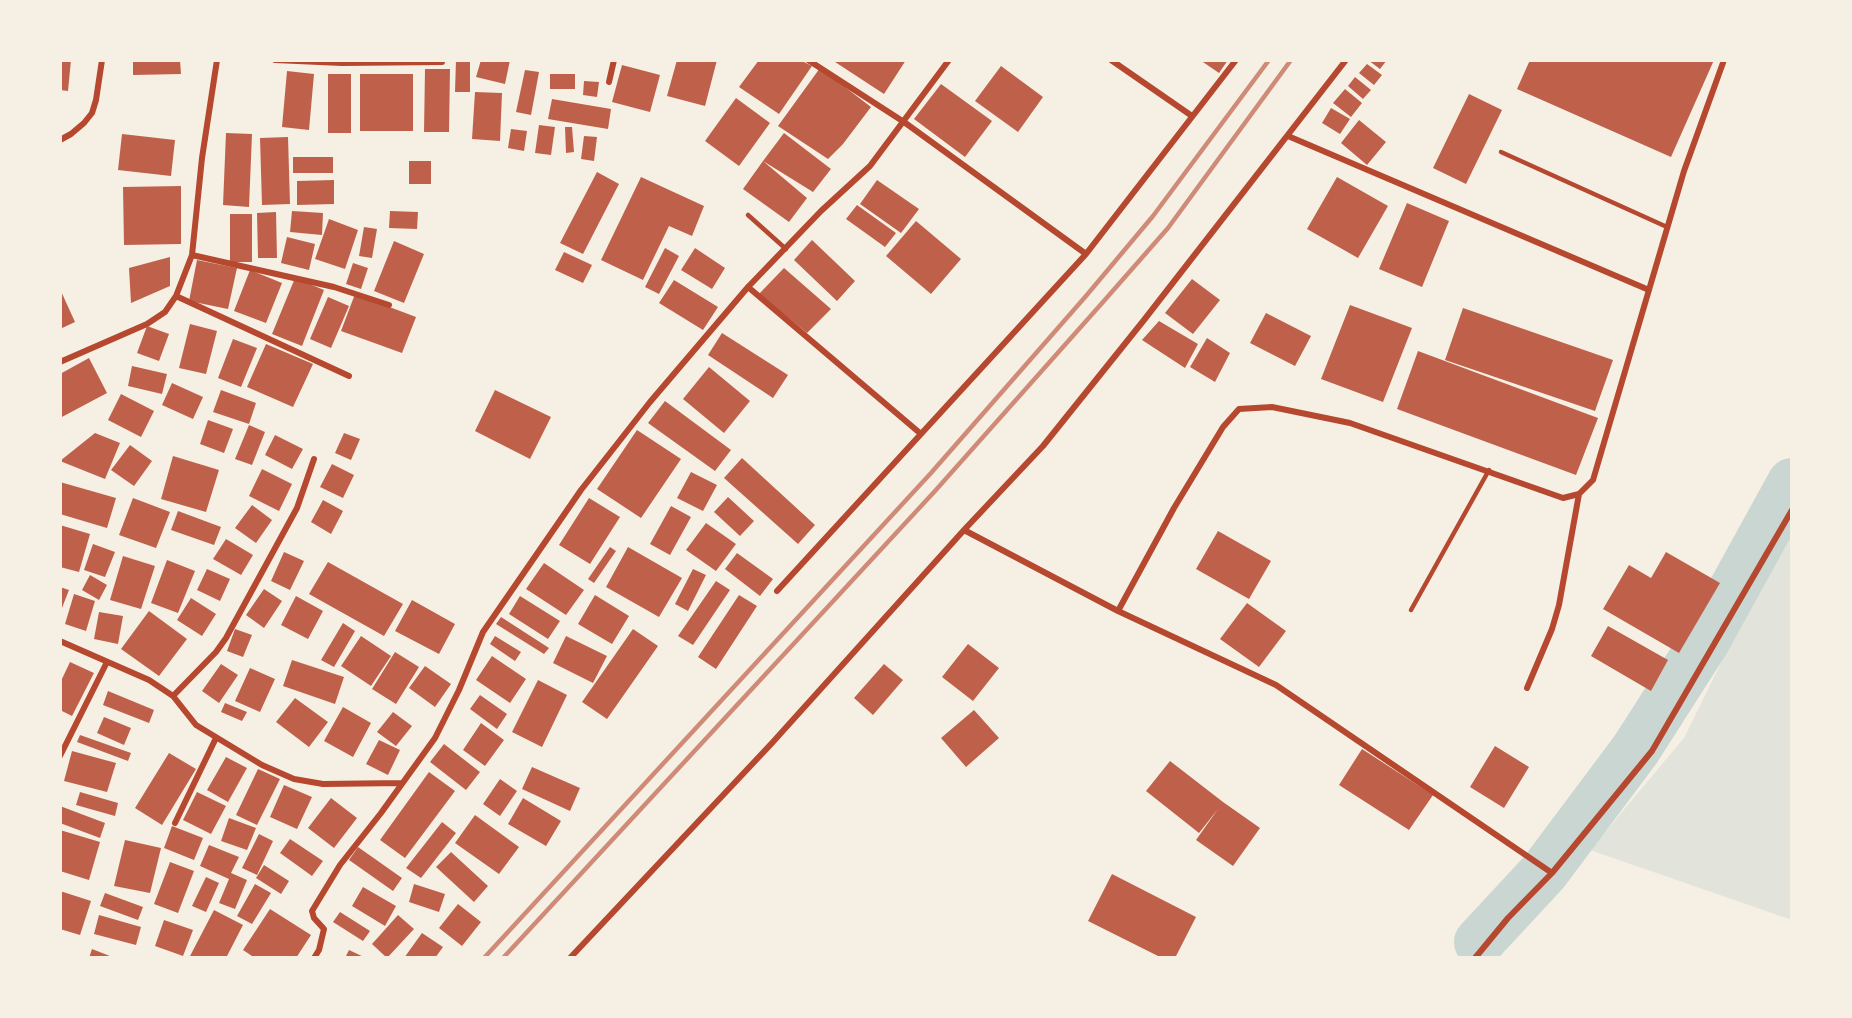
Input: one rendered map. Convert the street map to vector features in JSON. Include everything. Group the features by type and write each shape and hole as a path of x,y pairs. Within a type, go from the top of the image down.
{"street":[{"path":"60,140 71,134 92,113 102,60"},
{"path":"60,362 147,324 165,312 176,296 192,255 202,158 217,60"},
{"path":"275,60 342,63 442,62"},
{"path":"609,82 614,60"},
{"path":"808,60 904,122 1086,254"},
{"path":"314,958 319,950 324,929 314,918 312,911 340,865 435,738 459,690 483,632 580,490 650,402 748,287 821,211 870,166 949,60"},
{"path":"1111,60 1192,116"},
{"path":"777,591 1086,254 1236,60"},
{"path":"570,958 591,933 772,743 1043,446 1347,60"},
{"path":"1118,610 1174,508 1223,427 1239,410 1272,407 1350,423 1563,498 1579,494 1593,480 1684,171 1724,60"},
{"path":"1288,136 1649,290"},
{"path":"192,255 325,284 389,305"},
{"path":"748,287 921,434"},
{"path":"176,296 349,376"},
{"path":"173,696 216,652 226,638 290,522 314,459"},
{"path":"1527,688 1552,629 1559,605 1579,494"},
{"path":"1485,958 1477,956 1508,918 1552,873 1652,751 1792,510"},
{"path":"964,530 1118,610 1275,685 1552,873"},
{"path":"60,641 149,680 173,696 196,725 262,765 294,779 323,784 402,783"},
{"path":"60,756 107,662"},
{"path":"175,823 216,738"}],"lane":[{"path":"1501,152 1667,227"},
{"path":"748,215 786,249"},
{"path":"1411,610 1488,470"}],"shaded area":[{"path":"1788,527 1792,528 1792,920 1590,850 1684,738"}],"building":[{"path":"60,60 71,60 68,91 60,90"},
{"path":"133,60 180,60 181,74 133,75"},
{"path":"456,60 470,60 470,92 455,92"},
{"path":"481,60 510,60 505,84 476,77"},
{"path":"677,60 717,60 705,106 667,96"},
{"path":"759,60 800,60 812,66 779,114 739,87"},
{"path":"832,60 906,60 884,94"},
{"path":"1200,60 1228,60 1219,73"},
{"path":"1368,60 1387,60 1380,69"},
{"path":"1530,60 1714,60 1671,157 1517,89"},
{"path":"1367,64 1382,75 1374,85 1359,73"},
{"path":"622,65 660,75 650,112 612,102"},
{"path":"1001,66 1043,97 1018,132 975,101"},
{"path":"820,68 871,107 843,144 828,159 778,126"},
{"path":"425,69 450,69 449,132 424,132"},
{"path":"525,70 539,72 531,115 516,112"},
{"path":"287,71 314,74 309,130 282,127"},
{"path":"328,74 351,74 351,133 328,133"},
{"path":"360,74 413,74 413,131 360,131"},
{"path":"550,74 575,74 575,89 550,89"},
{"path":"1355,77 1371,90 1363,99 1348,86"},
{"path":"584,81 599,82 597,97 583,95"},
{"path":"941,84 992,121 965,157 914,119"},
{"path":"1345,89 1362,103 1351,117 1333,103"},
{"path":"475,92 502,93 500,141 472,139"},
{"path":"1469,94 1502,110 1466,184 1433,168"},
{"path":"736,98 770,123 739,166 705,141"},
{"path":"552,99 611,109 608,129 548,119"},
{"path":"1331,108 1350,119 1340,134 1322,123"},
{"path":"1359,120 1386,142 1367,165 1341,143"},
{"path":"539,125 555,127 551,155 535,153"},
{"path":"565,127 572,127 574,152 566,153"},
{"path":"511,129 527,131 524,151 508,148"},
{"path":"226,133 252,134 249,207 223,205"},
{"path":"784,133 831,169 813,192 763,161"},
{"path":"122,134 175,140 171,176 118,170"},
{"path":"584,136 597,137 594,161 581,159"},
{"path":"288,137 290,204 262,205 260,138"},
{"path":"293,157 333,157 333,173 293,173"},
{"path":"409,161 431,161 431,184 409,184"},
{"path":"763,161 807,198 789,222 743,189"},
{"path":"597,172 619,184 583,254 560,243"},
{"path":"641,177 704,206 692,236 669,226 643,280 601,260"},
{"path":"1337,177 1388,206 1358,258 1307,229"},
{"path":"334,180 334,204 297,205 297,181"},
{"path":"877,180 919,209 901,233 860,204"},
{"path":"181,186 181,244 124,245 123,187"},
{"path":"1407,203 1449,221 1422,287 1379,269"},
{"path":"857,205 896,233 885,247 846,219"},
{"path":"292,211 323,213 322,235 290,232"},
{"path":"390,211 418,212 417,229 389,228"},
{"path":"276,212 277,258 258,258 257,213"},
{"path":"230,214 252,214 252,262 230,262"},
{"path":"329,219 358,230 345,269 315,259"},
{"path":"916,221 961,259 931,294 886,256"},
{"path":"364,227 377,229 372,258 359,256"},
{"path":"287,237 315,244 309,270 281,263"},
{"path":"812,240 855,281 837,301 794,260"},
{"path":"394,241 424,254 404,303 374,291"},
{"path":"665,248 679,256 659,294 645,287"},
{"path":"695,248 725,268 712,289 681,270"},
{"path":"564,252 592,265 583,283 555,270"},
{"path":"170,257 170,286 131,303 129,268"},
{"path":"197,260 237,268 228,309 189,301"},
{"path":"353,263 368,268 361,289 346,284"},
{"path":"784,268 831,309 807,333 759,294"},
{"path":"250,270 282,283 266,323 234,311"},
{"path":"295,278 324,290 302,346 272,334"},
{"path":"1192,279 1220,300 1193,334 1165,313"},
{"path":"674,280 718,307 703,330 659,303"},
{"path":"60,289 75,322 60,329"},
{"path":"355,294 416,317 402,353 341,331"},
{"path":"328,297 349,306 331,348 310,339"},
{"path":"1350,305 1412,328 1383,402 1321,379"},
{"path":"1463,308 1613,360 1595,411 1445,360"},
{"path":"1266,313 1311,336 1295,366 1250,343"},
{"path":"1159,321 1198,344 1185,368 1142,340"},
{"path":"190,324 217,331 206,374 179,368"},
{"path":"147,326 169,334 159,361 137,353"},
{"path":"722,333 788,375 773,398 708,355"},
{"path":"1207,338 1230,353 1215,382 1190,367"},
{"path":"233,339 257,348 241,387 218,378"},
{"path":"266,344 313,364 293,407 247,387"},
{"path":"1418,351 1598,418 1576,475 1397,409"},
{"path":"89,358 107,393 60,418 60,374"},
{"path":"132,366 167,374 162,394 128,386"},
{"path":"709,367 750,401 724,433 683,399"},
{"path":"172,383 203,397 193,419 162,405"},
{"path":"221,390 256,403 249,424 213,412"},
{"path":"495,390 551,417 530,459 475,431"},
{"path":"121,394 154,411 141,437 108,420"},
{"path":"665,401 731,450 715,471 648,423"},
{"path":"208,420 233,429 224,453 200,444"},
{"path":"249,425 265,432 252,465 235,459"},
{"path":"637,430 681,459 641,518 597,489"},
{"path":"95,433 120,443 105,479 60,461"},
{"path":"344,433 360,439 351,460 335,453"},
{"path":"275,435 303,449 292,469 265,455"},
{"path":"130,445 152,461 134,486 111,470"},
{"path":"173,456 219,470 206,512 161,499"},
{"path":"742,458 815,525 798,544 724,478"},
{"path":"332,464 354,475 343,498 320,487"},
{"path":"262,469 292,484 279,511 249,496"},
{"path":"691,472 717,485 703,511 677,498"},
{"path":"60,482 116,498 107,528 60,514"},
{"path":"728,497 754,521 740,536 714,512"},
{"path":"133,498 170,512 156,548 119,535"},
{"path":"589,498 620,517 590,564 559,545"},
{"path":"323,500 343,511 331,534 311,522"},
{"path":"252,505 272,520 256,543 235,528"},
{"path":"671,506 691,517 670,555 650,544"},
{"path":"178,511 221,527 214,545 171,530"},
{"path":"706,523 736,544 716,571 686,550"},
{"path":"60,525 90,534 79,572 60,567"},
{"path":"1218,531 1271,561 1249,599 1196,569"},
{"path":"226,539 253,555 241,575 213,559"},
{"path":"93,544 115,552 105,577 84,570"},
{"path":"610,547 616,551 594,583 588,579"},
{"path":"628,547 682,578 659,617 606,587"},
{"path":"284,552 304,561 290,590 271,581"},
{"path":"1666,552 1720,583 1679,653 1603,609 1629,565 1651,578"},
{"path":"737,553 773,579 760,596 725,569"},
{"path":"123,556 155,566 141,609 110,600"},
{"path":"167,560 195,571 178,613 151,603"},
{"path":"328,562 403,604 384,636 309,594"},
{"path":"544,563 584,590 566,615 526,589"},
{"path":"207,569 230,579 220,601 197,590"},
{"path":"693,569 706,575 688,611 675,604"},
{"path":"90,575 107,585 99,600 82,590"},
{"path":"716,581 730,590 693,645 678,636"},
{"path":"60,587 69,590 60,613"},
{"path":"264,589 282,601 264,628 246,615"},
{"path":"74,594 95,601 86,631 65,624"},
{"path":"595,595 629,616 612,644 578,624"},
{"path":"739,595 757,606 716,669 698,657"},
{"path":"296,596 323,611 308,639 281,625"},
{"path":"520,596 560,621 548,639 509,614"},
{"path":"191,598 216,614 202,636 177,620"},
{"path":"412,600 455,624 439,654 395,631"},
{"path":"1247,603 1286,631 1259,667 1220,639"},
{"path":"149,611 187,639 159,676 121,649"},
{"path":"99,612 123,616 118,644 94,639"},
{"path":"501,617 549,648 544,654 496,624"},
{"path":"343,623 355,631 334,667 321,660"},
{"path":"1608,626 1668,660 1651,691 1591,656"},
{"path":"235,629 252,635 243,657 227,651"},
{"path":"633,629 658,646 607,719 582,702"},
{"path":"361,636 391,656 371,686 341,666"},
{"path":"495,636 521,652 515,661 490,644"},
{"path":"566,636 607,656 593,683 553,663"},
{"path":"968,644 999,668 973,701 942,677"},
{"path":"395,652 419,667 396,704 372,689"},
{"path":"492,656 526,679 510,703 476,680"},
{"path":"292,660 344,677 335,704 283,686"},
{"path":"70,662 94,673 72,716 60,710 60,683"},
{"path":"221,664 238,675 219,703 202,691"},
{"path":"884,664 903,680 873,715 854,698"},
{"path":"425,666 451,684 435,707 409,688"},
{"path":"250,668 275,679 260,712 235,701"},
{"path":"538,680 567,695 542,747 512,732"},
{"path":"108,691 154,710 149,723 103,705"},
{"path":"480,695 507,714 497,729 470,709"},
{"path":"295,698 328,722 309,747 276,722"},
{"path":"225,703 247,712 242,721 221,712"},
{"path":"343,707 371,723 353,757 324,741"},
{"path":"974,710 999,738 966,767 941,738"},
{"path":"393,712 412,726 396,746 377,732"},
{"path":"104,717 131,728 124,745 97,733"},
{"path":"481,723 504,740 485,766 463,750"},
{"path":"80,735 131,753 128,761 77,742"},
{"path":"379,740 400,750 388,775 366,764"},
{"path":"444,744 480,772 466,790 430,762"},
{"path":"1495,746 1529,767 1504,808 1470,787"},
{"path":"1362,749 1433,795 1409,830 1339,785"},
{"path":"72,751 116,763 107,792 64,781"},
{"path":"169,753 196,769 162,825 135,808"},
{"path":"226,757 247,768 228,802 207,790"},
{"path":"1170,761 1260,828 1233,866 1196,840 1218,809 1199,833 1146,791"},
{"path":"532,767 580,788 570,811 522,789"},
{"path":"258,769 280,779 257,825 236,815"},
{"path":"429,772 455,791 405,858 380,840"},
{"path":"500,779 517,791 500,816 483,804"},
{"path":"284,785 312,797 297,829 270,817"},
{"path":"80,792 118,803 115,816 76,805"},
{"path":"197,792 226,806 211,834 183,820"},
{"path":"331,798 357,818 334,848 308,828"},
{"path":"523,798 561,821 546,846 508,824"},
{"path":"60,806 105,823 100,838 60,823"},
{"path":"475,815 519,847 499,874 455,843"},
{"path":"229,818 256,828 247,850 221,841"},
{"path":"442,822 456,833 421,878 406,868"},
{"path":"172,826 203,838 194,860 164,848"},
{"path":"60,830 100,842 89,880 60,871"},
{"path":"259,834 273,841 257,875 242,868"},
{"path":"290,839 323,861 312,876 280,853"},
{"path":"125,840 161,848 150,893 114,886"},
{"path":"209,845 239,857 231,873 247,880 235,909 219,903 229,879 200,866"},
{"path":"358,847 402,878 393,891 349,860"},
{"path":"451,852 488,886 474,902 436,867"},
{"path":"170,862 194,871 178,913 154,904"},
{"path":"264,865 289,881 281,894 256,878"},
{"path":"1112,874 1196,917 1175,958 1162,958 1088,921"},
{"path":"206,877 219,883 206,912 192,906"},
{"path":"255,884 271,893 252,924 237,916"},
{"path":"414,884 445,894 439,912 409,902"},
{"path":"363,887 396,906 385,926 352,906"},
{"path":"60,891 91,901 80,935 60,929"},
{"path":"105,893 143,907 138,920 100,906"},
{"path":"458,904 481,922 462,946 439,928"},
{"path":"270,909 311,935 296,958 255,958 243,950"},
{"path":"214,910 243,925 226,958 189,958"},
{"path":"340,912 370,931 363,941 333,922"},
{"path":"99,915 141,927 136,945 94,934"},
{"path":"398,915 414,929 387,958 372,944"},
{"path":"164,920 193,930 183,956 155,946"},
{"path":"422,933 443,947 435,958 404,958"},
{"path":"92,949 115,958 89,958"},
{"path":"349,950 366,958 345,958"}],"waterway":[{"path":"1479,942 1544,872 1636,749 1705,641 1792,483"},
{"path":"1467,958 1479,942"}],"railway":[{"path":"484,958 931,473 1086,296 1153,216 1269,60"},
{"path":"503,958 935,491 1168,228 1291,60"}]}
